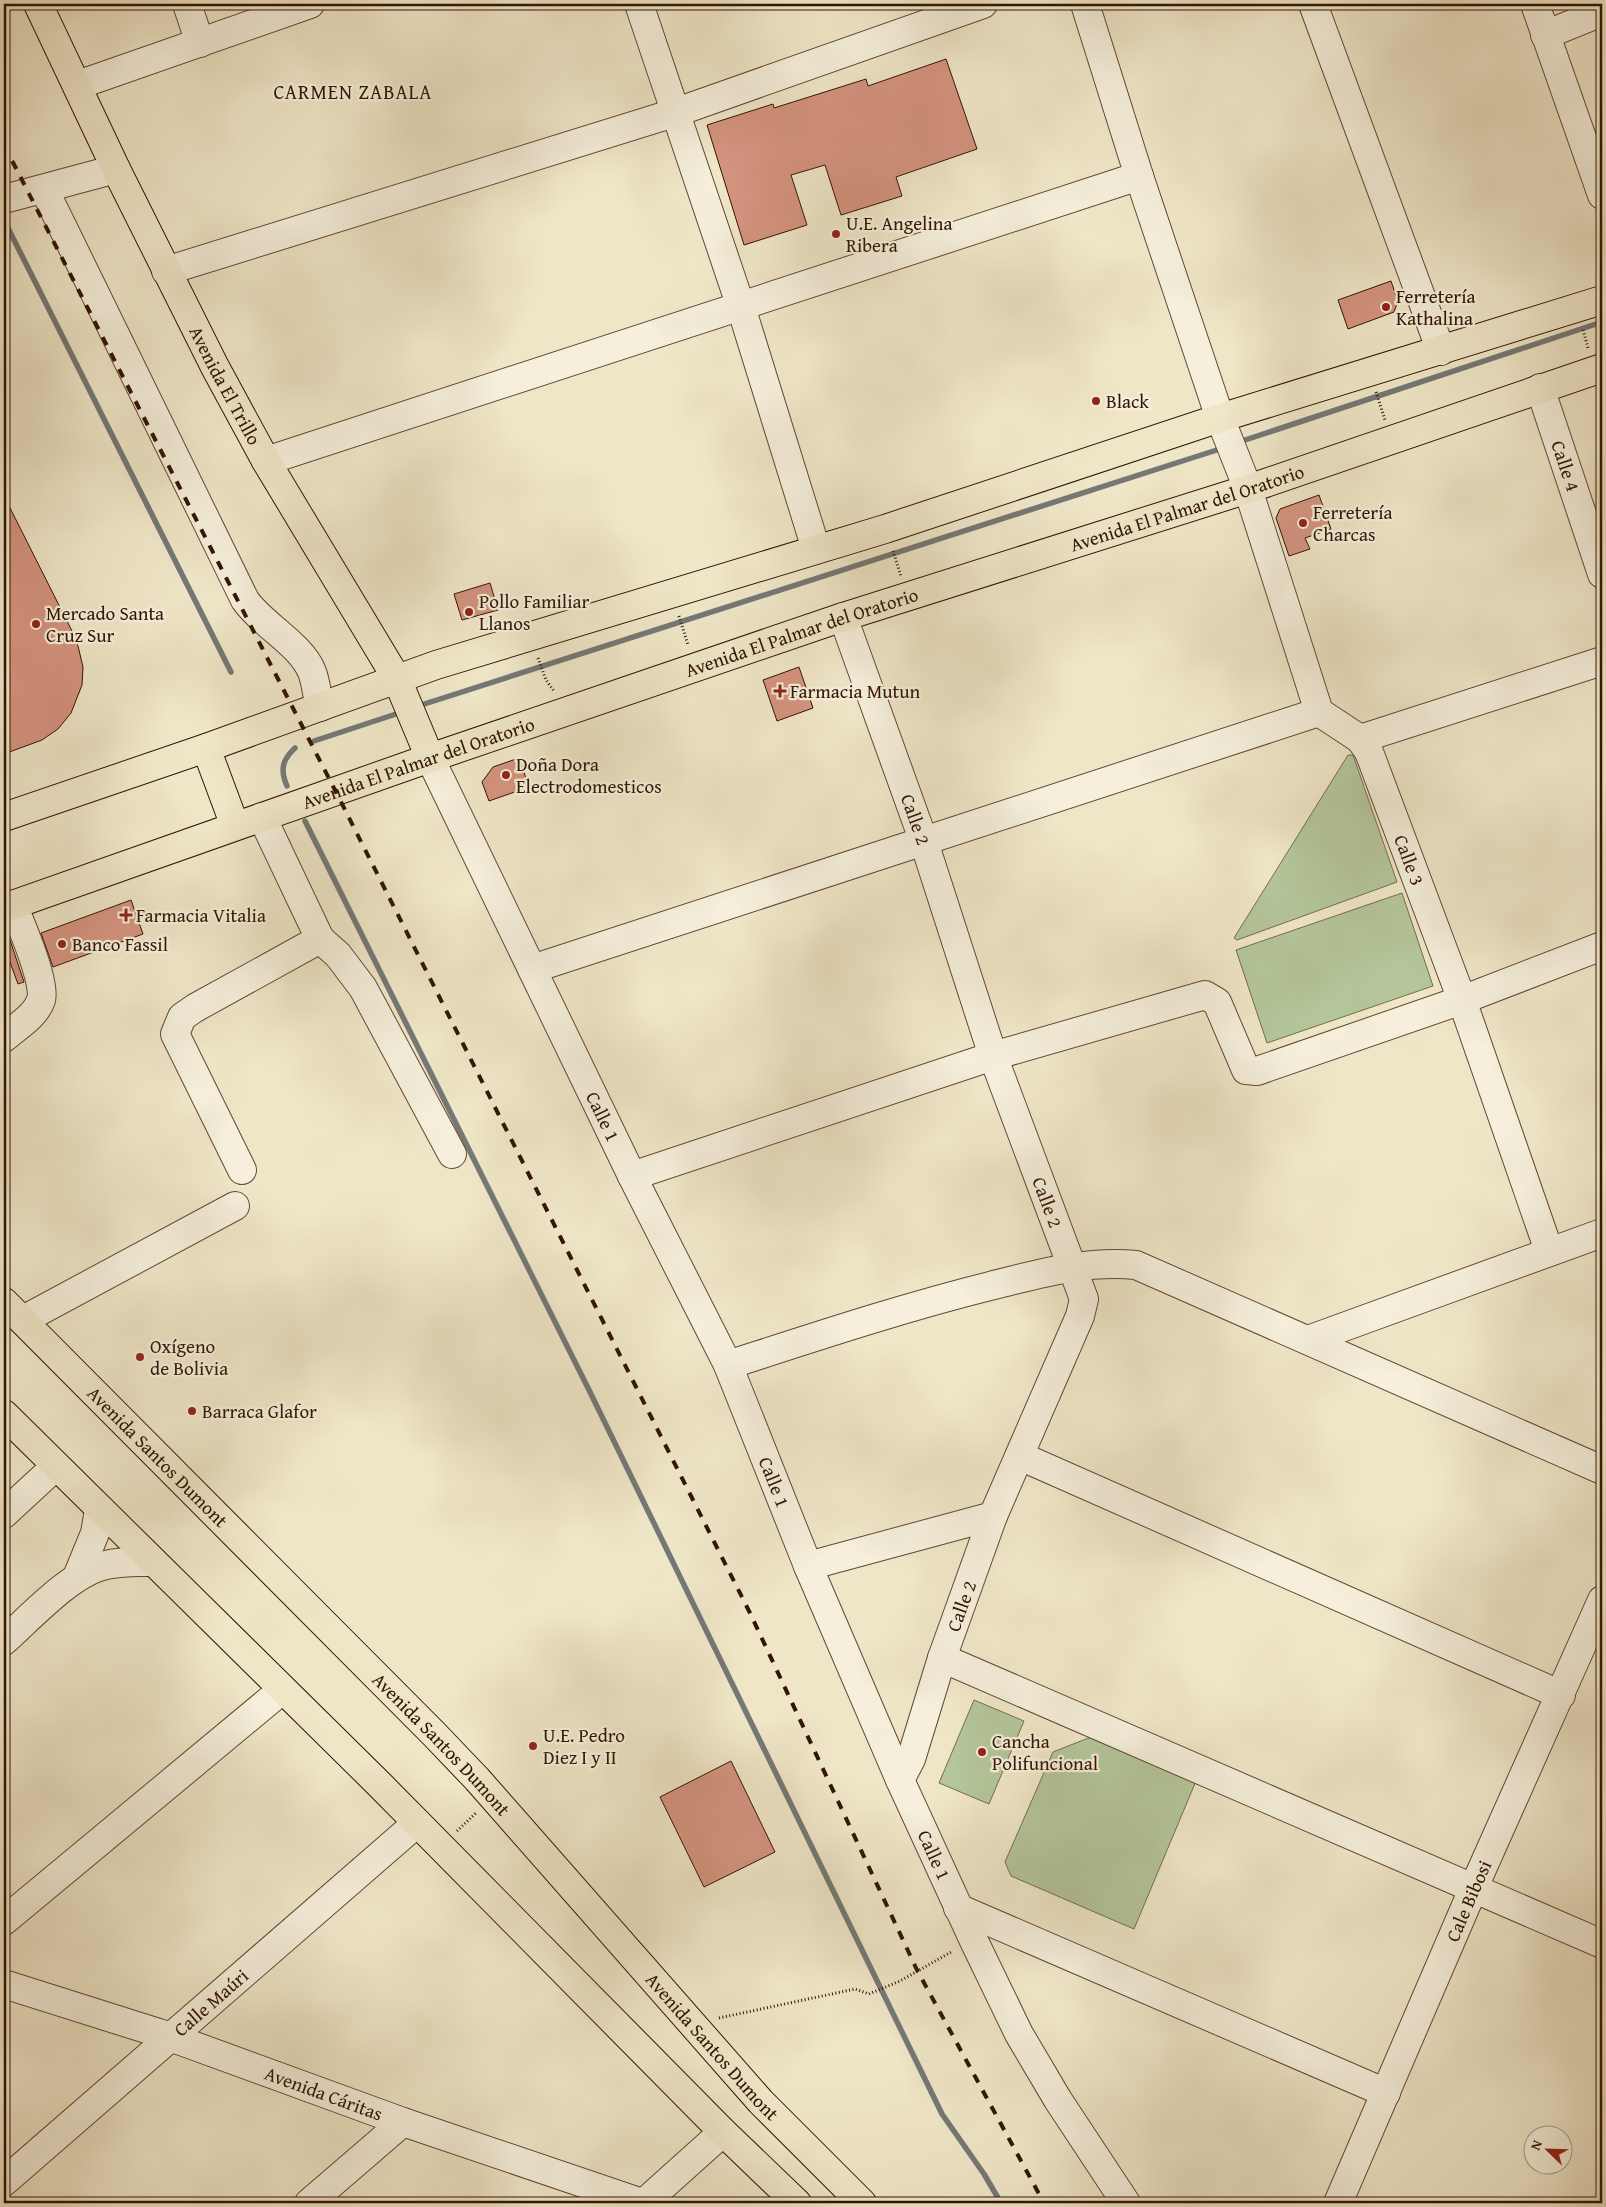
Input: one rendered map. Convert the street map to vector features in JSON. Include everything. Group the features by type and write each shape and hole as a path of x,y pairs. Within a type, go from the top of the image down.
{"main road":[{"name":"Avenida El Trillo","path":"38,4 166,270 266,461 401,687 430,758"},
{"path":"4,817 208,755 320,707 401,687 436,665 1223,425 1441,351 1602,300"},
{"name":"Avenida El Palmar del Oratorio","path":"9,907 231,816 262,817 1243,477 1540,388 1596,359"},
{"path":"208,755 231,816"},
{"name":"Avenida Santos Dumont","path":"13,1311 427,1727 493,1798 761,2102 862,2203"},
{"path":"4,1414 417,1823 723,2132 798,2203"}],"street":[{"path":"188,4 200,43"},
{"path":"78,85 310,4"},
{"path":"638,4 741,307 816,549"},
{"path":"166,270 674,113 983,4"},
{"path":"532,969 1319,712 1243,477 1223,425 1139,176 1084,4"},
{"path":"1313,4 1441,351"},
{"path":"1535,4 1602,194"},
{"path":"1545,35 1602,12"},
{"path":"4,199 116,169"},
{"path":"266,461 1139,176"},
{"path":"44,189 245,600 254,613 302,658 312,671 320,707"},
{"name":"Calle 4","path":"1540,388 1602,574"},
{"name":"Calle 2","path":"843,617 924,842 993,1056 1070,1266 1084,1299 1083,1307 993,1516 942,1658 911,1758 900,1780"},
{"path":"1360,739 1602,661"},
{"name":"Calle 3","path":"1319,712 1360,739 1369,752 1462,1000 1549,1251"},
{"name":"Calle 1","path":"430,758 632,1176 728,1365 808,1566 900,1780 958,1908 1019,2034 1058,2100 1126,2203"},
{"path":"262,817 320,939 338,955 363,988 452,1154"},
{"path":"6,1033 36,1008 43,994 26,938 9,907"},
{"path":"242,1170 175,1034 182,1017 195,1008 320,939"},
{"path":"632,1176 993,1056 1205,996 1217,1002 1246,1070 1257,1071 1462,1000 1602,946"},
{"path":"13,1311 235,1206"},
{"path":"1308,1340 1602,1232"},
{"path":"728,1365 924,1302 1070,1266 1113,1263 1136,1265 1602,1470"},
{"path":"1020,1456 1562,1695"},
{"path":"4,1514 56,1466"},
{"path":"77,1576 95,1533 100,1510"},
{"path":"808,1566 993,1516"},
{"path":"4,1640 77,1576 101,1566 118,1563 152,1562"},
{"name":"Cale Bibosi","path":"1338,2203 1474,1887 1562,1695 1602,1600"},
{"path":"942,1658 1602,1944"},
{"path":"4,1921 282,1690"},
{"name":"Calle Maúri","path":"4,2182 417,1823"},
{"path":"958,1908 1386,2093"},
{"name":"Avenida Cáritas","path":"4,1984 170,2037 403,2122 643,2203"},
{"path":"309,2203 403,2122"},
{"path":"643,2203 723,2132"}],"path":[{"path":"1581,325 1596,359"},
{"path":"1373,384 1385,418"},
{"path":"892,549 901,574"},
{"path":"677,608 686,637"},
{"path":"536,652 546,680"},
{"path":"440,1846 493,1798"},
{"path":"703,2035 719,2018 855,1989 869,1994 900,1981 974,1941"}],"green space":[{"path":"1348,755 1353,755 1397,882 1237,940 1234,938"},
{"path":"1402,893 1433,986 1267,1043 1236,950"},
{"name":"Cancha Polifuncional","path":"974,1700 1024,1721 989,1804 939,1783"},
{"path":"1091,1737 1196,1781 1134,1929 1011,1876 1005,1862 1053,1752"}],"building":[{"path":"946,59 977,149 896,177 902,196 841,215 825,165 791,175 807,225 744,245 707,125 773,104 774,108 866,79 868,86"},
{"path":"1391,281 1398,301 1394,312 1348,329 1338,300"},
{"name":"Ferretería Charcas","path":"1319,495 1331,529 1305,538 1310,549 1289,556 1276,518 1280,509"},
{"name":"Mercado Santa Cruz Sur","path":"4,496 73,633 83,667 82,685 71,713 58,729 42,740 4,754"},
{"path":"490,583 498,610 462,620 454,594"},
{"path":"799,667 813,708 777,721 763,680"},
{"name":"Doña Dora Electrodomesticos","path":"519,758 529,787 489,801 482,782 493,767"},
{"path":"131,900 143,934 53,967 41,933"},
{"path":"10,940 24,982 18,984 4,946 4,943"},
{"path":"731,1761 775,1852 704,1887 660,1797"}],"waterway":[{"path":"4,220 231,672"},
{"path":"1236,443 1602,322"},
{"path":"415,707 1223,448"},
{"path":"314,741 402,712"},
{"path":"287,786 283,770 287,757 295,748"},
{"path":"305,821 589,1390 942,2114 984,2174 1001,2203"}],"railway":[{"path":"4,145 336,792 750,1613 917,1970 1044,2203"}],"place":[{"name":"U.E. Angelina Ribera","path":"836,234"},
{"name":"Ferretería Kathalina","path":"1386,307"},
{"name":"Black","path":"1096,401"},
{"name":"Ferretería Charcas","path":"1303,523"},
{"name":"Pollo Familiar Llanos","path":"469,612"},
{"name":"Mercado Santa Cruz Sur","path":"36,624"},
{"name":"Farmacia Mutun","path":"780,691"},
{"name":"Doña Dora Electrodomesticos","path":"506,775"},
{"name":"Farmacia Vitalia","path":"126,915"},
{"name":"Banco Fassil","path":"62,944"},
{"name":"Oxígeno de Bolivia","path":"140,1357"},
{"name":"Barraca Glafor","path":"192,1411"},
{"name":"U.E. Pedro Diez I y II","path":"533,1746"},
{"name":"Cancha Polifuncional","path":"982,1752"}],"district":[{"name":"CARMEN ZABALA","path":"353,91"}]}
